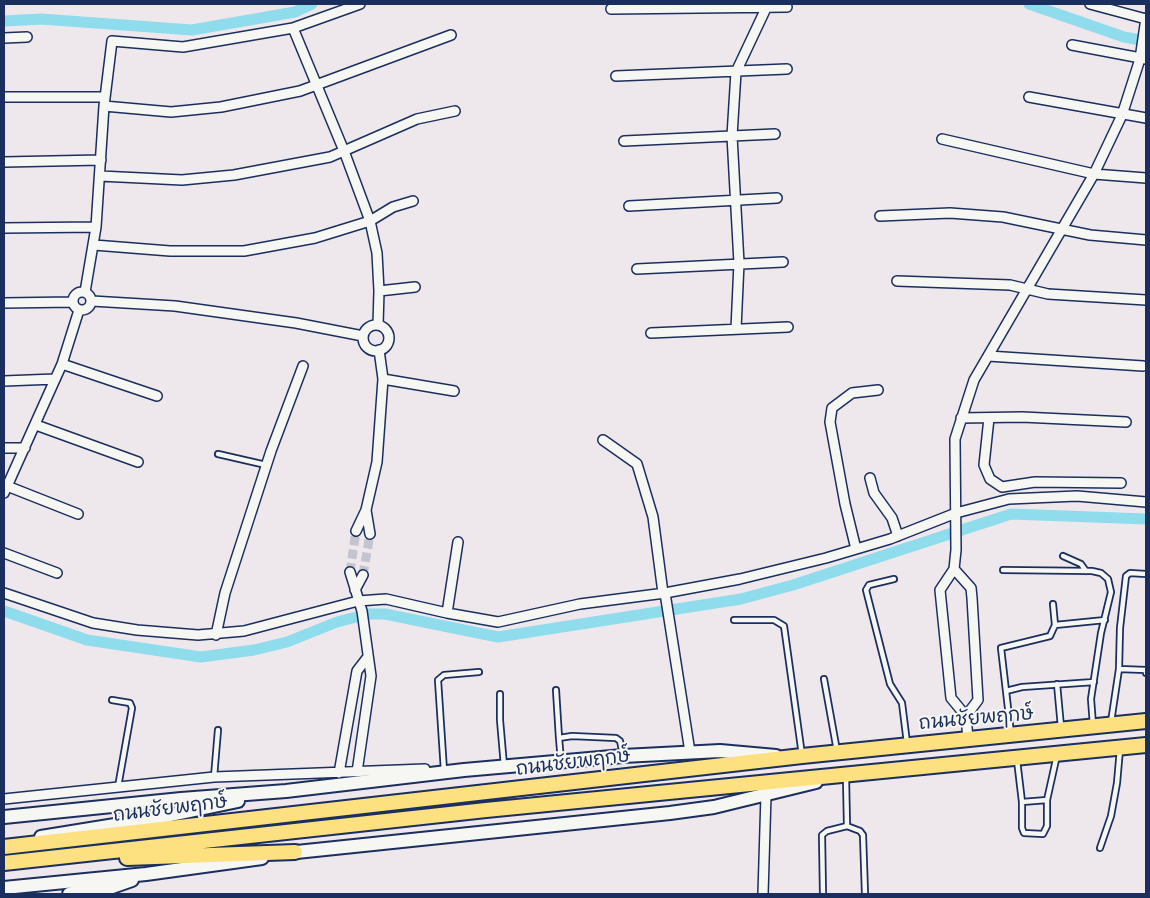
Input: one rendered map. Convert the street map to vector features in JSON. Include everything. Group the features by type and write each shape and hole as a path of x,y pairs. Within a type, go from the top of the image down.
{"main road":[{"name":"ถนนชัยพฤกษ์","path":"4,847 797,756 1146,721"},
{"name":"ถนนชัยพฤกษ์","path":"4,864 486,810 839,777 1146,745"},
{"path":"4,817 182,799 286,791 443,770 504,768 623,756 690,752 745,752 797,756"},
{"path":"4,864 295,852 670,813 766,795 839,777"},
{"path":"4,842 152,819 286,791"},
{"path":"4,888 146,874 225,864 295,852"},
{"path":"69,894 112,891 146,874"}],"street":[{"path":"360,4 292,28 183,47 114,41 112,43 104,102 96,227 85,292 92,301 175,306 296,323 363,336"},
{"path":"968,740 966,716 951,698 940,590 954,569 956,550 955,439 974,380 1094,174 1122,115 1142,57 1146,21 1090,4"},
{"path":"736,329 739,263 732,136 736,72 766,6"},
{"path":"611,9 787,7"},
{"path":"292,28 344,151 370,221 377,253 378,325"},
{"path":"4,97 104,102 171,112 204,109 317,86 451,35"},
{"path":"4,38 27,37"},
{"path":"1072,45 1142,57"},
{"path":"616,76 787,69"},
{"path":"1029,97 1146,118"},
{"path":"100,176 182,180 234,175 330,157 417,119 455,111"},
{"path":"624,141 775,134"},
{"path":"942,139 1094,174 1146,178"},
{"path":"4,162 101,160"},
{"path":"629,206 777,198"},
{"path":"94,245 170,251 244,251 315,238 370,221 394,207 413,201"},
{"path":"880,216 950,213 1003,217 1090,235 1146,240"},
{"path":"4,228 96,227"},
{"path":"637,269 783,262"},
{"path":"897,281 1010,285 1048,294 1146,300"},
{"path":"379,291 415,287"},
{"path":"73,302 78,293 85,292"},
{"path":"79,310 87,310 92,301"},
{"path":"4,303 73,302"},
{"path":"73,302 79,310"},
{"path":"78,514 5,490 62,364 79,310"},
{"path":"378,325 385,329 388,337 386,345 379,350 367,347 363,336 366,329 378,325"},
{"path":"651,333 788,327"},
{"path":"356,531 366,510 377,462 383,379 379,350"},
{"path":"988,356 1143,366"},
{"path":"62,364 156,396"},
{"path":"216,635 225,593 266,465 303,366"},
{"path":"4,382 55,379"},
{"path":"383,379 454,391"},
{"path":"856,549 845,504 830,422 832,408 852,393 878,390"},
{"path":"961,418 1126,422"},
{"path":"989,418 984,465 990,479 1002,486 1035,482 1121,483"},
{"path":"36,425 138,462"},
{"path":"603,440 638,464 653,516 690,752"},
{"path":"4,448 24,448"},
{"path":"870,478 874,493 892,518 898,536"},
{"path":"4,593 93,623 137,630 216,635 244,631 358,601 386,599 498,622 580,604 665,595 740,580 856,549 1009,499 1077,496 1146,502"},
{"path":"366,510 370,534"},
{"path":"447,613 458,542"},
{"path":"4,553 57,573"},
{"path":"954,569 970,588 972,598 978,700 966,716"},
{"path":"350,572 362,611 371,676 357,772"},
{"path":"355,590 363,575"},
{"path":"339,773 357,671 367,658"},
{"path":"4,799 214,777 443,770"},
{"path":"763,894 766,795"}],"lane":[{"path":"218,454 266,465"},
{"path":"1063,556 1081,564 1086,571"},
{"path":"1003,570 1086,571 1102,573 1110,585 1091,698 1094,726"},
{"path":"1110,724 1120,669 1120,628 1126,576 1130,573 1146,574"},
{"path":"894,579 869,585 866,590 890,684 902,703 907,744"},
{"path":"1011,735 1000,648 1050,636 1055,625 1053,604"},
{"path":"734,620 774,620 784,626 797,756"},
{"path":"1055,625 1105,620"},
{"path":"1120,669 1146,670"},
{"path":"443,770 438,680 444,675 479,672"},
{"path":"824,679 838,752"},
{"path":"1006,691 1022,687 1094,682"},
{"path":"1057,684 1061,730"},
{"path":"556,690 561,762"},
{"path":"500,694 504,768"},
{"path":"112,700 130,703 132,708 118,787"},
{"path":"214,777 218,730"},
{"path":"559,738 616,738 620,742 623,756"},
{"path":"1100,848 1111,816 1118,783 1120,748"},
{"path":"1016,758 1024,833 1043,834 1047,826 1047,800 1057,754"},
{"path":"839,777 847,826"},
{"path":"1022,802 1047,800"},
{"path":"823,894 822,835 827,831 847,826 860,831 863,835 864,894"}],"waterway":[{"path":"4,21 41,19 192,30 295,12 312,4"},
{"path":"1029,4 1124,37 1146,41"},
{"path":"4,611 87,640 201,657 254,650 287,642 337,622 368,614 385,614 498,637 741,599 793,585 1011,514 1146,519"}],"tunnel":[{"path":"350,572 356,531"},
{"path":"363,575 370,534"}]}
